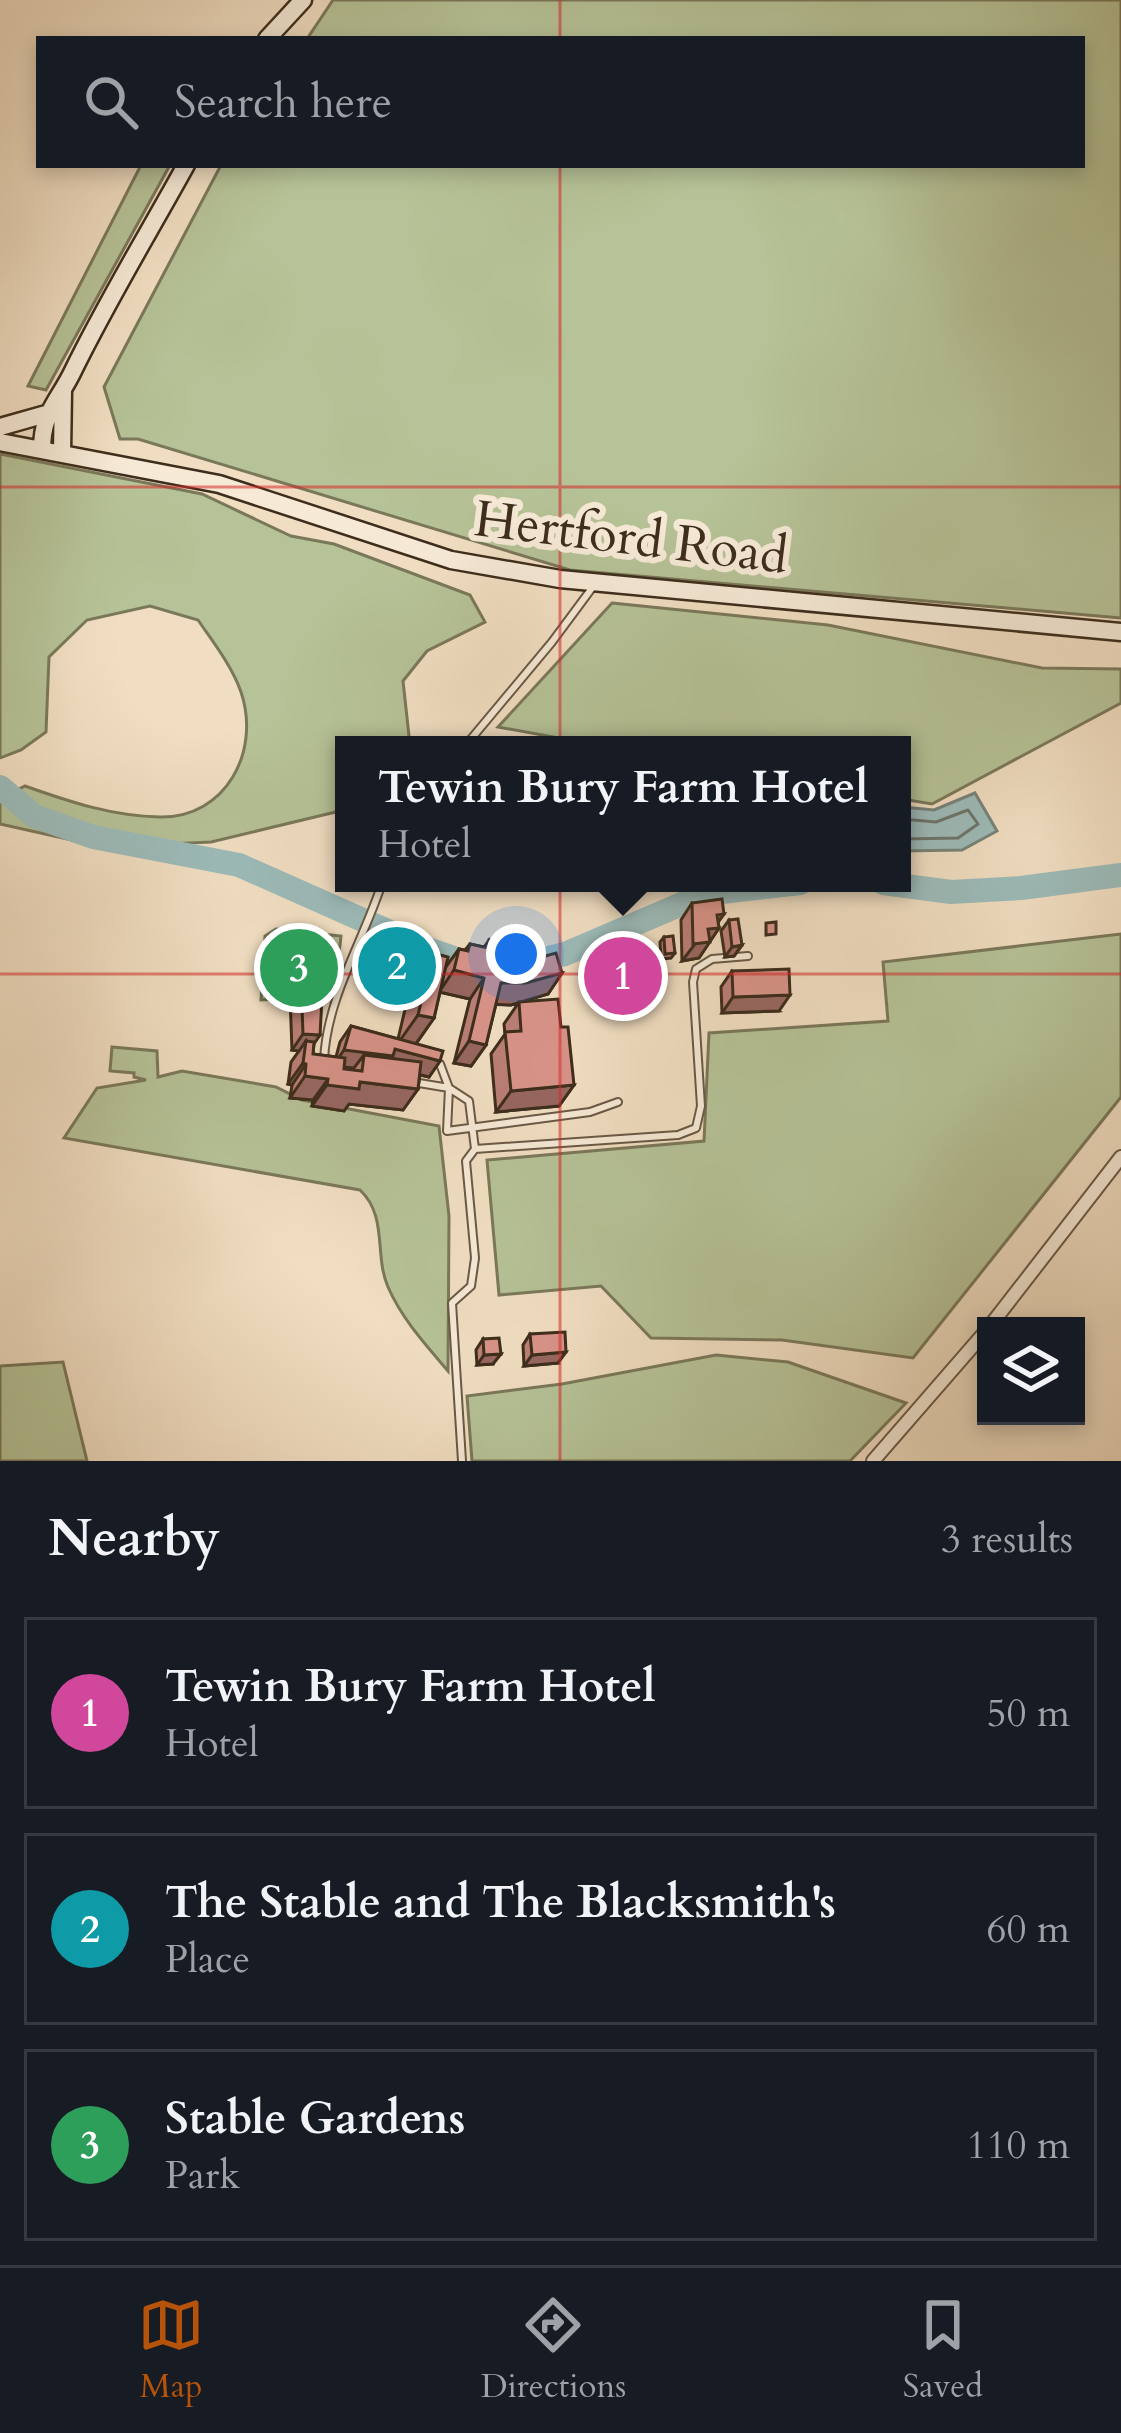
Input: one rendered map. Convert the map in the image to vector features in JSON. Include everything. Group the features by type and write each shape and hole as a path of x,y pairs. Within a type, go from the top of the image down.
{"main road":[{"path":"270,36 303,0"},
{"path":"42,450 46,414 63,392 109,298 185,168"},
{"path":"62,453 63,392"},
{"path":"0,428 46,414"},
{"name":"Hertford Road","path":"0,442 219,484 451,560 595,584 1121,632"}],"street":[{"path":"997,1317 1121,1157"},
{"path":"873,1461 977,1342"}],"lane":[{"path":"474,736 595,584"},
{"path":"326,1069 327,1027 336,997 379,892"},
{"path":"476,1149 678,1135 696,1128 701,1106 696,969 712,959 748,956"},
{"path":"327,1027 344,1031"},
{"path":"424,1059 440,1064 449,1088 447,1131 590,1112 619,1102"},
{"path":"408,1082 449,1088 469,1101 474,1126 476,1149 466,1161 475,1258 472,1286 452,1303 462,1461"}],"green space":[{"path":"333,0 1121,0 1121,618 570,570 138,439 120,439 104,387 219,168 1085,168 1085,36 309,36"},
{"path":"139,168 168,168 46,390 28,386"},
{"path":"0,454 202,494 291,536 334,544 470,595 485,622 427,651 403,681 409,736 335,736 335,812 211,842 103,847 0,824 0,799 25,786 108,811 160,817 203,806 233,777 246,737 246,714 237,682 198,620 150,606 87,620 49,657 46,732 0,758"},
{"path":"612,603 828,625 1042,668 1121,669 1121,703 932,804 911,800 911,736 548,736 498,727"},
{"path":"276,929 341,936 322,997 261,1000 265,936"},
{"path":"1121,934 1121,1097 913,1358 782,1340 651,1338 601,1286 499,1295 487,1160 704,1141 709,1033 888,1021 883,962"},
{"path":"112,1047 157,1051 158,1077 182,1071 276,1087 302,1100 439,1126 449,1216 448,1371 394,1299 384,1275 374,1212 360,1190 64,1138 97,1088 146,1080 134,1073 110,1071"},
{"path":"716,1355 788,1362 906,1403 850,1461 472,1461 467,1396"},
{"path":"63,1362 87,1461 0,1461 0,1366"}],"water":[{"path":"975,793 997,831 962,850 911,851 911,808 934,810"}],"building":[{"path":"722,899 724,914 717,915 719,928 708,929 710,942 693,944 692,903"},
{"path":"738,919 742,945 732,947 729,920"},
{"path":"776,922 776,934 766,935 766,923"},
{"path":"673,936 675,953 665,954 664,937"},
{"path":"392,937 401,940 399,947 431,956 424,966 374,952 377,941 389,945"},
{"path":"489,940 503,943 498,963 520,963 556,953 562,973 526,983 501,983 486,1045 469,1041 484,978 454,970 459,949 468,951 470,944 488,948"},
{"path":"433,953 448,957 434,1018 418,1015"},
{"path":"789,969 790,995 733,997 732,971"},
{"path":"301,980 323,980 320,1035 303,1034"},
{"path":"558,999 561,1027 568,1027 574,1085 511,1091 505,1032 521,1031 519,1002"},
{"path":"351,1026 443,1051 440,1061 395,1049 393,1056 344,1050"},
{"path":"306,1041 314,1042 313,1054 345,1058 344,1069 362,1071 364,1055 421,1062 418,1089 360,1082 359,1089 327,1085 328,1079 305,1076"},
{"path":"565,1332 566,1352 532,1355 530,1334"},
{"path":"499,1338 501,1354 484,1355 483,1339"}],"waterway":[{"path":"0,787 34,816 93,837 239,865 428,949 483,968"},
{"path":"911,887 951,892 1121,875"},
{"path":"529,963 565,954 705,894 722,892"}],"place":[{"name":"The Stable and The Blacksmith's","path":"397,966"},
{"name":"Stable Gardens","path":"299,968"},
{"name":"Tewin Bury Farm Hotel","path":"623,976"}]}
